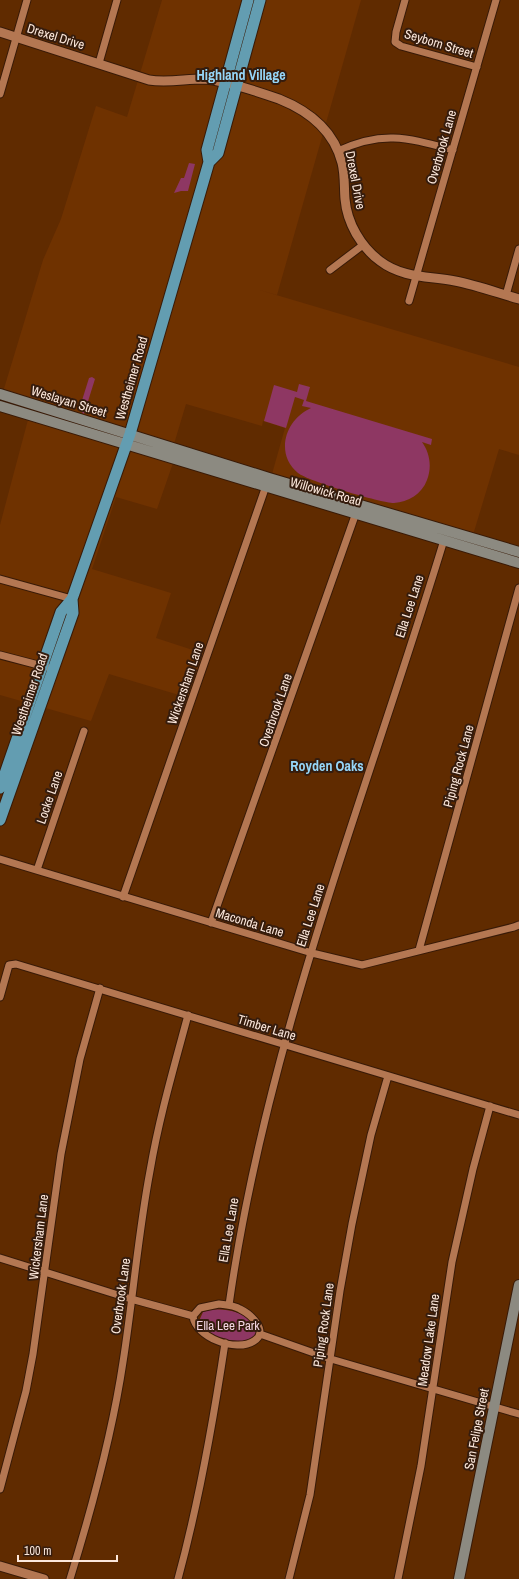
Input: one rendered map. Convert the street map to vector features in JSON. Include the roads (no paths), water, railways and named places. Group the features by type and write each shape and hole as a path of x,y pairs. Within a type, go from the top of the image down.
{"main road":[{"name":"Westheimer Road","path":"0,788 48,668 72,613 72,599 128,439 209,162 218,153 248,0"},
{"name":"Westheimer Road","path":"231,85 260,0"},
{"name":"Weslayan Street","path":"0,394 128,439"},
{"name":"Weslayan Street","path":"0,406 128,439"},
{"name":"Willowick Road","path":"128,439 267,483 358,508 439,527 519,552"},
{"name":"Willowick Road","path":"358,508 444,540 519,563"},
{"name":"Westheimer Road","path":"0,820 48,668"},
{"name":"San Felipe Street","path":"459,1579 519,1285"}],"street":[{"path":"0,94 27,0"},
{"path":"99,63 117,0"},
{"name":"Seyborn Street","path":"405,0 396,32 395,42 401,46 477,67"},
{"name":"Overbrook Lane","path":"410,301 496,0"},
{"name":"Drexel Drive","path":"0,32 156,81 204,79 279,99 304,111 323,126 338,151 342,164 348,212 363,245 372,254 391,268 416,277 455,281 519,299"},
{"path":"338,151 367,140 394,137 424,142 453,150"},
{"path":"330,270 363,245"},
{"path":"506,295 519,249"},
{"name":"Wickersham Lane","path":"123,897 267,483"},
{"name":"Overbrook Lane","path":"211,923 358,508"},
{"path":"439,527 444,540"},
{"name":"Ella Lee Lane","path":"230,1305 247,1196 284,1045 444,540 449,530"},
{"path":"0,579 72,599"},
{"name":"Piping Rock Lane","path":"419,950 519,588"},
{"path":"0,655 48,668"},
{"name":"Locke Lane","path":"37,870 84,731"},
{"name":"Maconda Lane","path":"0,859 338,961 362,964 519,925"},
{"name":"Timber Lane","path":"0,997 9,965 16,964 519,1115"},
{"name":"Wickersham Lane","path":"0,1489 26,1391 46,1272 60,1154 80,1059 100,988"},
{"name":"Overbrook Lane","path":"70,1579 91,1509 108,1443 123,1363 150,1171 168,1089 188,1015"},
{"name":"Piping Rock Lane","path":"289,1579 310,1495 340,1291 352,1224 371,1134 388,1076"},
{"name":"Meadow Lake Lane","path":"398,1579 411,1520 434,1390 452,1262 473,1169 490,1106"},
{"path":"0,1258 131,1299 193,1316"},
{"path":"193,1316 200,1308 208,1305 230,1305 251,1316 257,1323 260,1334"},
{"path":"193,1316 196,1327 203,1333 225,1343 252,1343 260,1334"},
{"path":"260,1334 331,1359 519,1414"},
{"path":"178,1579 198,1497 216,1406 225,1343"},
{"path":"0,1566 44,1579"}],"district":[{"name":"Highland Village","path":"241,75"},
{"name":"Royden Oaks","path":"327,766"}],"park label":[{"name":"Ella Lee Park","path":"228,1325"}]}
